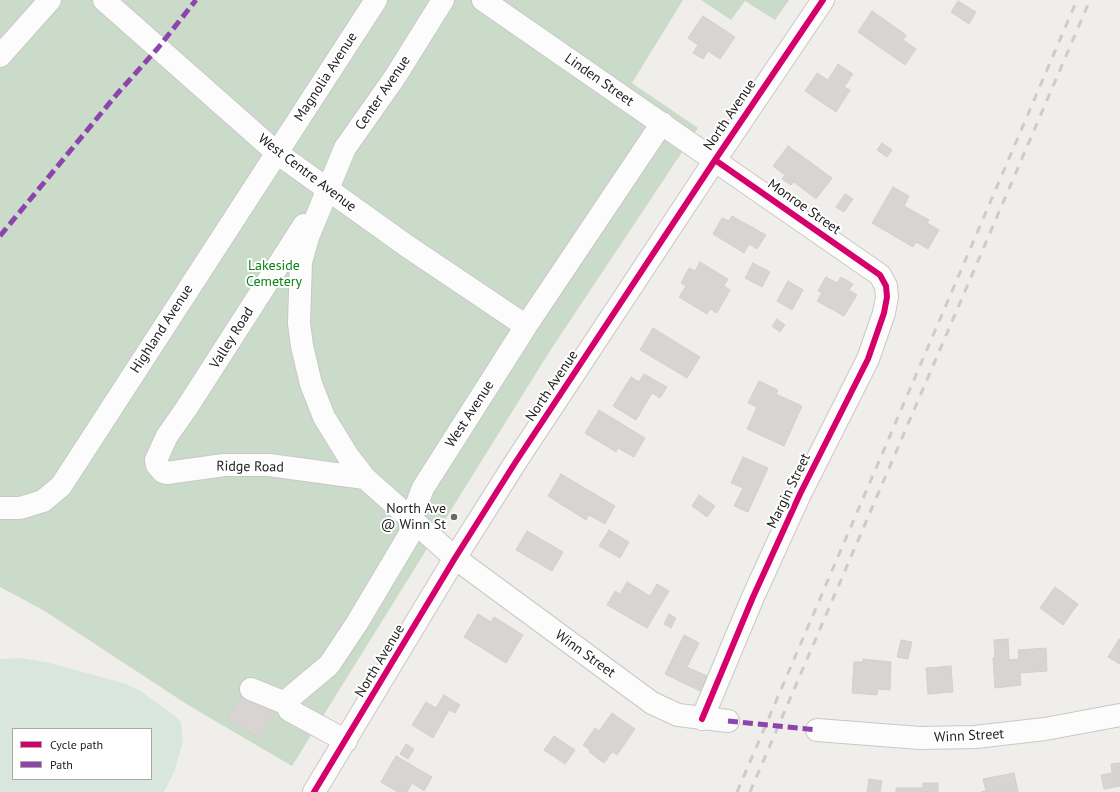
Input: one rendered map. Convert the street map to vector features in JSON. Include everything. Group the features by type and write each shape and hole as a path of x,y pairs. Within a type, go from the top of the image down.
{"street":[{"path":"0,56 50,0"},
{"name":"West Centre Avenue","path":"104,0 277,153 407,246 526,326"},
{"name":"Magnolia Avenue","path":"277,153 376,0"},
{"name":"Center Avenue","path":"327,188 345,148 395,77 443,0"},
{"name":"Linden Street","path":"483,0 715,160"},
{"name":"North Avenue","path":"318,791 346,741 455,558 515,463 715,160 823,0"},
{"name":"West Avenue","path":"285,703 287,699 329,665 410,534 411,519 423,488 526,326 662,123"},
{"name":"Highland Avenue","path":"0,508 20,508 43,501 60,486 277,153"},
{"name":"Monroe Street","path":"715,160 880,275"},
{"name":"Valley Road","path":"159,469 156,460 167,436 186,409 327,188"},
{"name":"Winn Street","path":"327,188 308,237 301,262 299,323 302,346 311,384 324,418 348,456 365,478 455,558 652,703 678,715 728,721"},
{"name":"Margin Street","path":"702,719 753,597 800,494 868,359 886,305 887,291 880,275"},
{"name":"Ridge Road","path":"159,469 168,473 224,465 269,465 365,478"},
{"path":"251,689 285,703 289,710 346,741"},
{"name":"Winn Street","path":"817,730 920,738 975,737 1045,729 1120,715"}],"shaded area":[{"path":"21,658 46,662 123,683 139,690 181,722 183,741 175,770 164,792 0,792 0,659"}],"green space":[{"name":"Lakeside Cemetery","path":"0,0 683,0 632,83 698,128 548,354 292,766 188,705 43,610 0,587"},
{"path":"701,0 789,0 775,20 745,1 731,20"}],"building":[{"path":"958,1 976,12 969,24 951,12"},
{"path":"872,11 906,35 903,40 916,49 905,65 858,32"},
{"path":"703,16 735,37 720,59 708,51 703,59 693,53 698,45 688,38"},
{"path":"838,64 853,74 844,87 850,90 836,112 805,91 817,73 828,80"},
{"path":"882,143 892,150 887,157 877,150"},
{"path":"788,146 832,178 816,199 794,182 791,185 782,179 785,175 773,166"},
{"path":"893,187 909,196 904,206 929,220 927,223 939,230 928,249 916,242 913,247 872,223"},
{"path":"845,194 853,199 844,212 836,207"},
{"path":"732,216 766,235 757,249 749,244 744,253 713,234 722,218 729,221"},
{"path":"700,262 728,279 724,286 730,290 717,313 710,309 707,314 679,297 686,286 681,283 689,268 695,271"},
{"path":"753,263 770,272 762,287 745,278"},
{"path":"826,277 837,283 841,277 853,284 849,290 857,295 844,316 817,301 822,293 818,291"},
{"path":"788,281 803,290 792,310 777,301"},
{"path":"777,319 785,325 780,332 772,326"},
{"path":"653,328 700,357 687,378 640,350"},
{"path":"644,374 667,387 660,398 652,393 636,420 613,406 631,377 639,382"},
{"path":"759,381 778,390 776,394 802,406 784,446 747,429 757,407 748,403"},
{"path":"599,410 645,438 634,457 618,448 616,452 585,433"},
{"path":"743,457 768,468 748,512 734,506 743,488 731,483"},
{"path":"561,474 615,506 605,524 589,515 586,520 548,496"},
{"path":"699,495 715,506 707,517 692,506"},
{"path":"609,530 629,542 620,558 599,546"},
{"path":"527,531 563,552 552,571 516,550"},
{"path":"627,582 650,596 657,584 669,591 647,628 607,605 615,591 620,594"},
{"path":"1055,587 1078,604 1063,625 1040,608"},
{"path":"478,614 491,622 494,617 523,635 506,663 464,637"},
{"path":"669,614 676,618 671,628 664,624"},
{"path":"684,635 699,643 687,667 707,676 700,691 665,674"},
{"path":"1008,639 1009,660 1019,659 1018,650 1046,648 1047,671 1020,673 1021,685 995,688 993,658 995,658 994,640"},
{"path":"1119,639 1120,640 1120,664 1108,657"},
{"path":"901,640 912,642 908,659 897,657"},
{"path":"863,659 891,662 890,690 878,689 877,695 852,693 854,662 863,662"},
{"path":"951,666 953,692 928,694 926,668"},
{"path":"243,693 275,713 260,738 227,719"},
{"path":"444,695 460,705 455,713 449,710 433,738 412,725 426,702 436,708"},
{"path":"612,713 635,729 617,755 612,752 604,763 589,752 590,750 583,745 595,728 599,731"},
{"path":"554,736 575,750 565,764 544,750"},
{"path":"406,744 414,749 408,759 400,754"},
{"path":"396,756 432,777 424,791 412,783 407,792 398,792 381,782"},
{"path":"1120,763 1120,786 1104,789 1101,775 1112,773 1111,764"},
{"path":"1014,773 1018,792 981,792 986,791 983,779"},
{"path":"869,779 882,781 880,792 867,792"},
{"path":"923,783 938,783 938,792 896,792 896,788 923,788"}],"railway":[{"path":"737,792 1077,0"},
{"path":"750,792 1090,0"}],"marked path":[{"path":"0,236 117,94 158,48 196,0"},
{"path":"728,721 817,730"}],"cycle path":[{"path":"314,792 455,558 515,463 715,160 823,0"},
{"path":"702,719 753,597 800,494 868,359 884,313 887,297 886,286 880,275 715,160"}],"place":[{"name":"North Ave @ Winn St","path":"454,517"}]}
